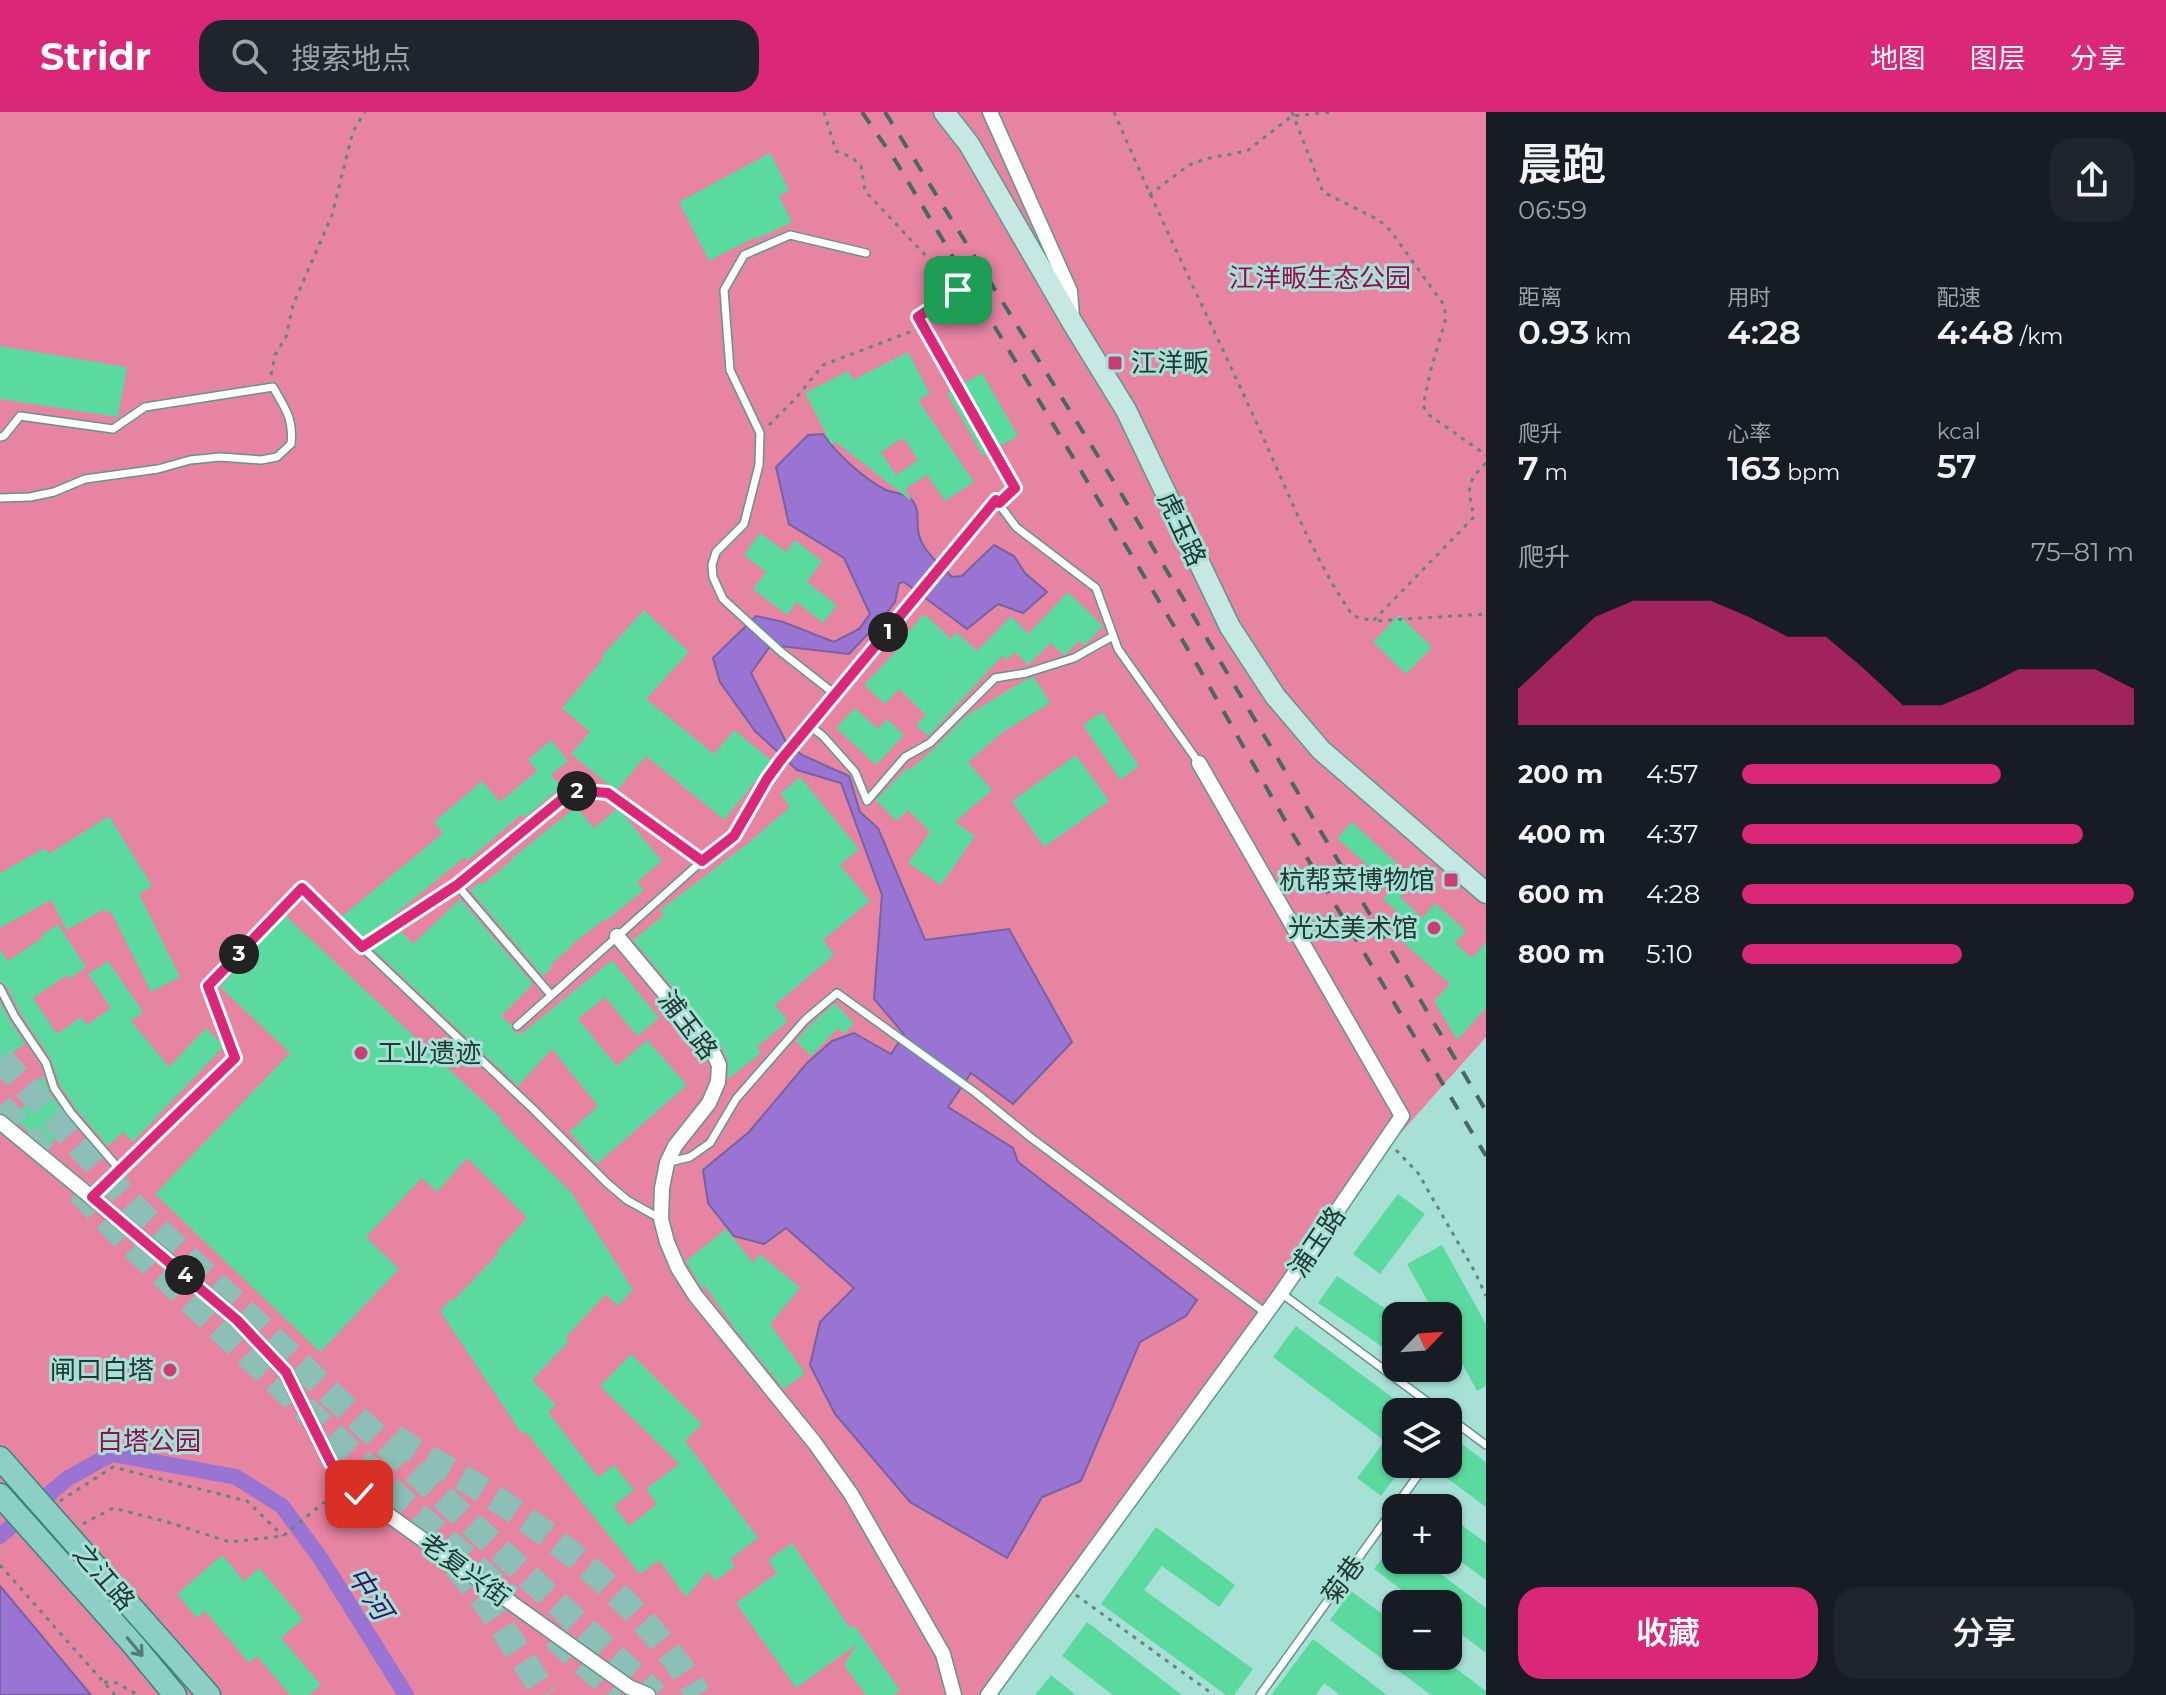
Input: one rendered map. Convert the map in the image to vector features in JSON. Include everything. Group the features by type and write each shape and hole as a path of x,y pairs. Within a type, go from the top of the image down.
{"main road":[{"name":"之江路","path":"0,1458 209,1695"},
{"name":"之江路","path":"14,1510 175,1695"},
{"path":"168,1649 225,1695"}],"street":[{"name":"虎玉路","path":"944,112 969,144 1126,410 1230,627 1275,696 1321,750 1486,893"},
{"path":"990,112 1070,291 1072,322"},
{"name":"浦玉路","path":"988,1695 1267,1314 1402,1116 1199,763"},
{"name":"浦玉路","path":"617,936 712,1050 719,1065 718,1082 709,1103 675,1146 667,1163 661,1219 678,1268 695,1295 814,1442 851,1494 943,1654 954,1695"},
{"name":"老复兴街","path":"0,1122 237,1320 286,1372 331,1463 359,1494 629,1687 648,1695"}],"lane":[{"path":"836,695 740,616 723,599 713,577 712,565 716,552 744,524 759,465 760,433 730,370 724,290 744,255 790,235 866,253"},
{"path":"0,437 20,416 113,429 145,407 273,387 289,415 293,429 291,444 277,457 261,460 220,457 190,460 158,469 85,479 54,492 30,497 0,498"},
{"path":"517,1026 734,836 780,761 996,500 1016,527 1096,588 1118,649 1199,763"},
{"path":"810,726 855,772 867,801 905,757 930,743 995,678 1026,673 1074,658 1113,636"},
{"path":"362,947 457,885 573,790 608,793 702,861"},
{"path":"457,885 551,995"},
{"path":"92,1197 235,1058 208,986 302,888 607,1183 627,1200 661,1219"},
{"path":"0,988 46,1063 54,1088 71,1113 120,1170"},
{"path":"667,1163 690,1157 710,1143 736,1099 805,1020 837,993 976,1093 1267,1314"},
{"path":"1281,1293 1422,1398"},
{"path":"1462,1427 1486,1445"},
{"name":"菊巷","path":"1260,1695 1416,1478"}],"path":[{"path":"273,387 271,376 275,355 286,337 293,305 332,215 353,131 365,112"},
{"path":"824,112 836,151 853,158 861,166 865,191 958,290 918,317 1015,488 999,503"},
{"path":"1114,112 1149,195 1315,550 1353,616 1373,621 1486,614"},
{"path":"1149,195 1189,165 1247,151 1292,114 1333,112"},
{"path":"1292,114 1323,192 1379,220 1390,230 1444,305 1446,318 1423,406 1429,415 1486,455"},
{"path":"760,433 796,398 823,365 923,327"},
{"path":"1373,621 1474,517 1470,484 1473,476 1486,463"},
{"path":"1387,1139 1418,1173 1486,1296"},
{"path":"41,1505 113,1467 247,1501 283,1536"},
{"path":"65,1533 113,1508 230,1542 283,1536 340,1490"},
{"path":"0,1565 115,1695"},
{"path":"1067,1588 1214,1695"},
{"path":"104,1682 117,1683 138,1695"}],"green space":[{"path":"0,112 1486,112 1486,1037 1374,1163 994,1695 87,1695 0,1598"}],"shaded area":[{"path":"823,434 867,478 913,501 922,544 952,577 962,576 994,545 1014,556 1025,573 1047,592 1023,613 998,604 967,629 904,582 899,583 895,602 849,654 771,645 751,673 786,742 802,755 849,776 860,812 878,828 925,940 1009,929 1072,1042 1013,1104 971,1073 948,1107 1013,1148 1018,1162 1197,1300 1186,1316 1140,1342 1081,1481 1042,1497 1007,1558 910,1502 835,1414 810,1365 820,1322 854,1288 786,1228 764,1244 734,1236 708,1203 703,1170 749,1132 807,1063 832,1041 854,1033 891,1054 904,1034 874,999 882,895 841,783 797,770 755,731 720,682 713,658 756,616 783,622 834,642 859,629 870,614 844,558 789,524 776,467 808,435"},
{"path":"0,1586 91,1695 0,1695"}],"building":[{"path":"770,153 789,190 779,196 792,222 709,261 679,202"},
{"path":"0,346 127,367 118,417 0,399"},
{"path":"908,352 930,394 918,400 974,482 945,501 927,475 905,489 910,500 836,442 831,444 805,393 848,371 853,380","holes":["903,438 918,460 896,475 881,452"]},
{"path":"982,373 1018,436 983,456 947,393"},
{"path":"760,533 786,552 795,540 822,561 807,582 837,605 823,623 797,602 787,615 753,589 766,572 744,555"},
{"path":"1068,592 1103,626 1086,644 1079,641 1063,655 1051,643 1028,665 1015,652 1007,660 1002,656 928,736 916,725 926,715 899,689 885,704 864,685 897,650 894,648 924,614 951,639 956,632 977,651 1011,616 1028,634"},
{"path":"644,610 689,652 646,699 714,754 734,730 772,761 724,820 646,756 616,791 571,754 590,732 562,708 603,659 601,657"},
{"path":"1399,615 1432,647 1406,674 1373,642"},
{"path":"1034,677 1050,703 1003,732 968,762 992,790 955,822 975,836 941,885 908,863 930,832 908,810 896,821 876,800 966,716"},
{"path":"855,708 878,729 887,719 904,735 876,765 836,728"},
{"path":"1102,712 1139,766 1120,780 1083,725"},
{"path":"551,740 568,761 551,775 561,787 525,817 522,814 467,861 465,857 390,921 363,939 341,917 443,833 434,822 482,781 500,802 537,771 528,760"},
{"path":"1076,755 1109,801 1044,847 1012,801"},
{"path":"800,777 859,849 840,865 870,901 823,940 834,955 775,1005 788,1021 757,1047 761,1053 728,1079 728,1061 720,1044 633,940 664,915 660,910 790,807 780,794"},
{"path":"576,807 594,828 618,808 662,861 637,882 644,890 571,945 543,976 470,890 480,882 482,885"},
{"path":"109,816 152,886 139,894 180,977 151,992 110,910 106,913 104,909 67,930 51,900 0,928 0,873 45,848 49,854"},
{"name":"光达美术馆","path":"1352,822 1415,880 1400,897 1422,918 1435,903 1466,931 1455,943 1472,958 1486,942 1486,1008 1457,1040 1434,1001 1450,984 1398,938 1411,924 1383,899 1393,888 1337,838"},
{"path":"460,899 533,984 501,1016 514,1032 521,1034 612,960 659,1018 637,1036 605,997 578,1019 617,1066 647,1040 687,1085 597,1164 569,1132 598,1106 552,1049 518,1086 372,948 400,930 413,944"},
{"path":"285,915 502,1119 500,1121 572,1193 633,1290 618,1306 606,1294 566,1337 569,1341 532,1380 556,1405 548,1412 598,1477 614,1465 634,1490 614,1506 629,1526 657,1504 646,1489 679,1464 600,1386 631,1354 702,1424 685,1441 758,1538 730,1559 735,1566 715,1581 708,1571 686,1597 659,1560 640,1574 525,1431 522,1434 440,1311 498,1254 496,1252 527,1218 467,1158 437,1192 422,1178 366,1237 399,1269 320,1352 155,1194 290,1053 220,987"},
{"path":"58,924 86,967 69,979 67,975 33,998 57,1034 81,1017 87,1025 111,1008 88,974 108,961 143,1012 131,1021 169,1067 206,1028 224,1046 133,1142 123,1132 108,1146 76,1109 60,1085 51,1059 6,985 0,982 0,949 8,961"},
{"path":"0,1002 41,1068 25,1044 0,1062"},
{"path":"835,1003 854,1023 844,1034 838,1028 811,1056 796,1041"},
{"path":"43,1076 49,1092 72,1124 47,1147 12,1117 41,1090 35,1084"},
{"path":"1398,1194 1425,1214 1380,1274 1353,1254"},
{"path":"726,1229 753,1263 760,1254 800,1288 770,1324 805,1373 784,1389 705,1286 702,1288 686,1261"},
{"path":"1442,1245 1486,1324 1486,1386 1477,1391 1462,1364 1462,1302 1428,1302 1407,1264"},
{"path":"1337,1276 1382,1307 1382,1346 1318,1303"},
{"path":"1296,1326 1393,1398 1382,1398 1382,1439 1273,1357"},
{"path":"1462,1444 1486,1462 1486,1507 1447,1478 1462,1478"},
{"path":"1382,1445 1382,1478 1394,1478 1381,1496 1357,1478"},
{"path":"1462,1525 1486,1543 1486,1580 1462,1562"},
{"path":"1156,1527 1235,1585 1219,1607 1162,1566 1144,1590 1253,1669 1234,1695 1226,1695 1101,1604"},
{"path":"792,1543 850,1628 854,1625 900,1690 894,1695 866,1695 844,1665 857,1644 796,1688 736,1603 777,1573 768,1560"},
{"path":"222,1555 244,1581 259,1568 303,1619 281,1638 321,1685 309,1695 290,1695 257,1656 249,1663 205,1611 197,1618 177,1594"},
{"path":"1382,1558 1382,1574 1441,1574 1462,1590 1402,1590 1374,1569"},
{"path":"1462,1590 1486,1608 1486,1653 1462,1635"},
{"path":"1351,1591 1382,1614 1382,1659 1330,1620"},
{"path":"1087,1622 1182,1695 1113,1695 1062,1656"},
{"path":"1313,1639 1387,1695 1340,1695 1324,1683 1316,1695 1271,1695"},
{"path":"1397,1670 1458,1670 1486,1691 1486,1695 1431,1695"},
{"path":"1051,1675 1076,1695 1035,1695"}],"waterway":[{"name":"中河","path":"0,1536 68,1478 112,1454 236,1477 282,1506 321,1559 406,1695"}],"tunnel":[{"path":"0,1058 136,1209 656,1695"},
{"path":"0,1106 52,1162"},
{"path":"79,1191 126,1240 400,1499 510,1598"},
{"path":"394,1437 509,1507 571,1553 654,1634 698,1695"},
{"path":"456,1566 486,1603 546,1695"},
{"path":"554,1637 620,1695"}],"railway":[{"path":"862,112 895,160 1199,668 1291,831 1486,1156"},
{"path":"885,112 1122,495 1486,1111"}],"place":[{"name":"江洋畈","path":"1115,363"},
{"name":"杭帮菜博物馆","path":"1451,880"},
{"name":"光达美术馆","path":"1434,928"},
{"name":"工业遗迹","path":"361,1053"},
{"name":"闸口白塔","path":"170,1370"}],"route":[{"path":"359,1494 331,1463 286,1372 237,1320 92,1197 235,1058 208,986 302,888 362,947 457,885 573,790 608,793 702,861 734,836 780,761 996,500 999,503 1015,488 918,317 958,290"}],"park label":[{"name":"江洋畈生态公园","path":"1320,278"},
{"name":"白塔公园","path":"149,1441"}]}
